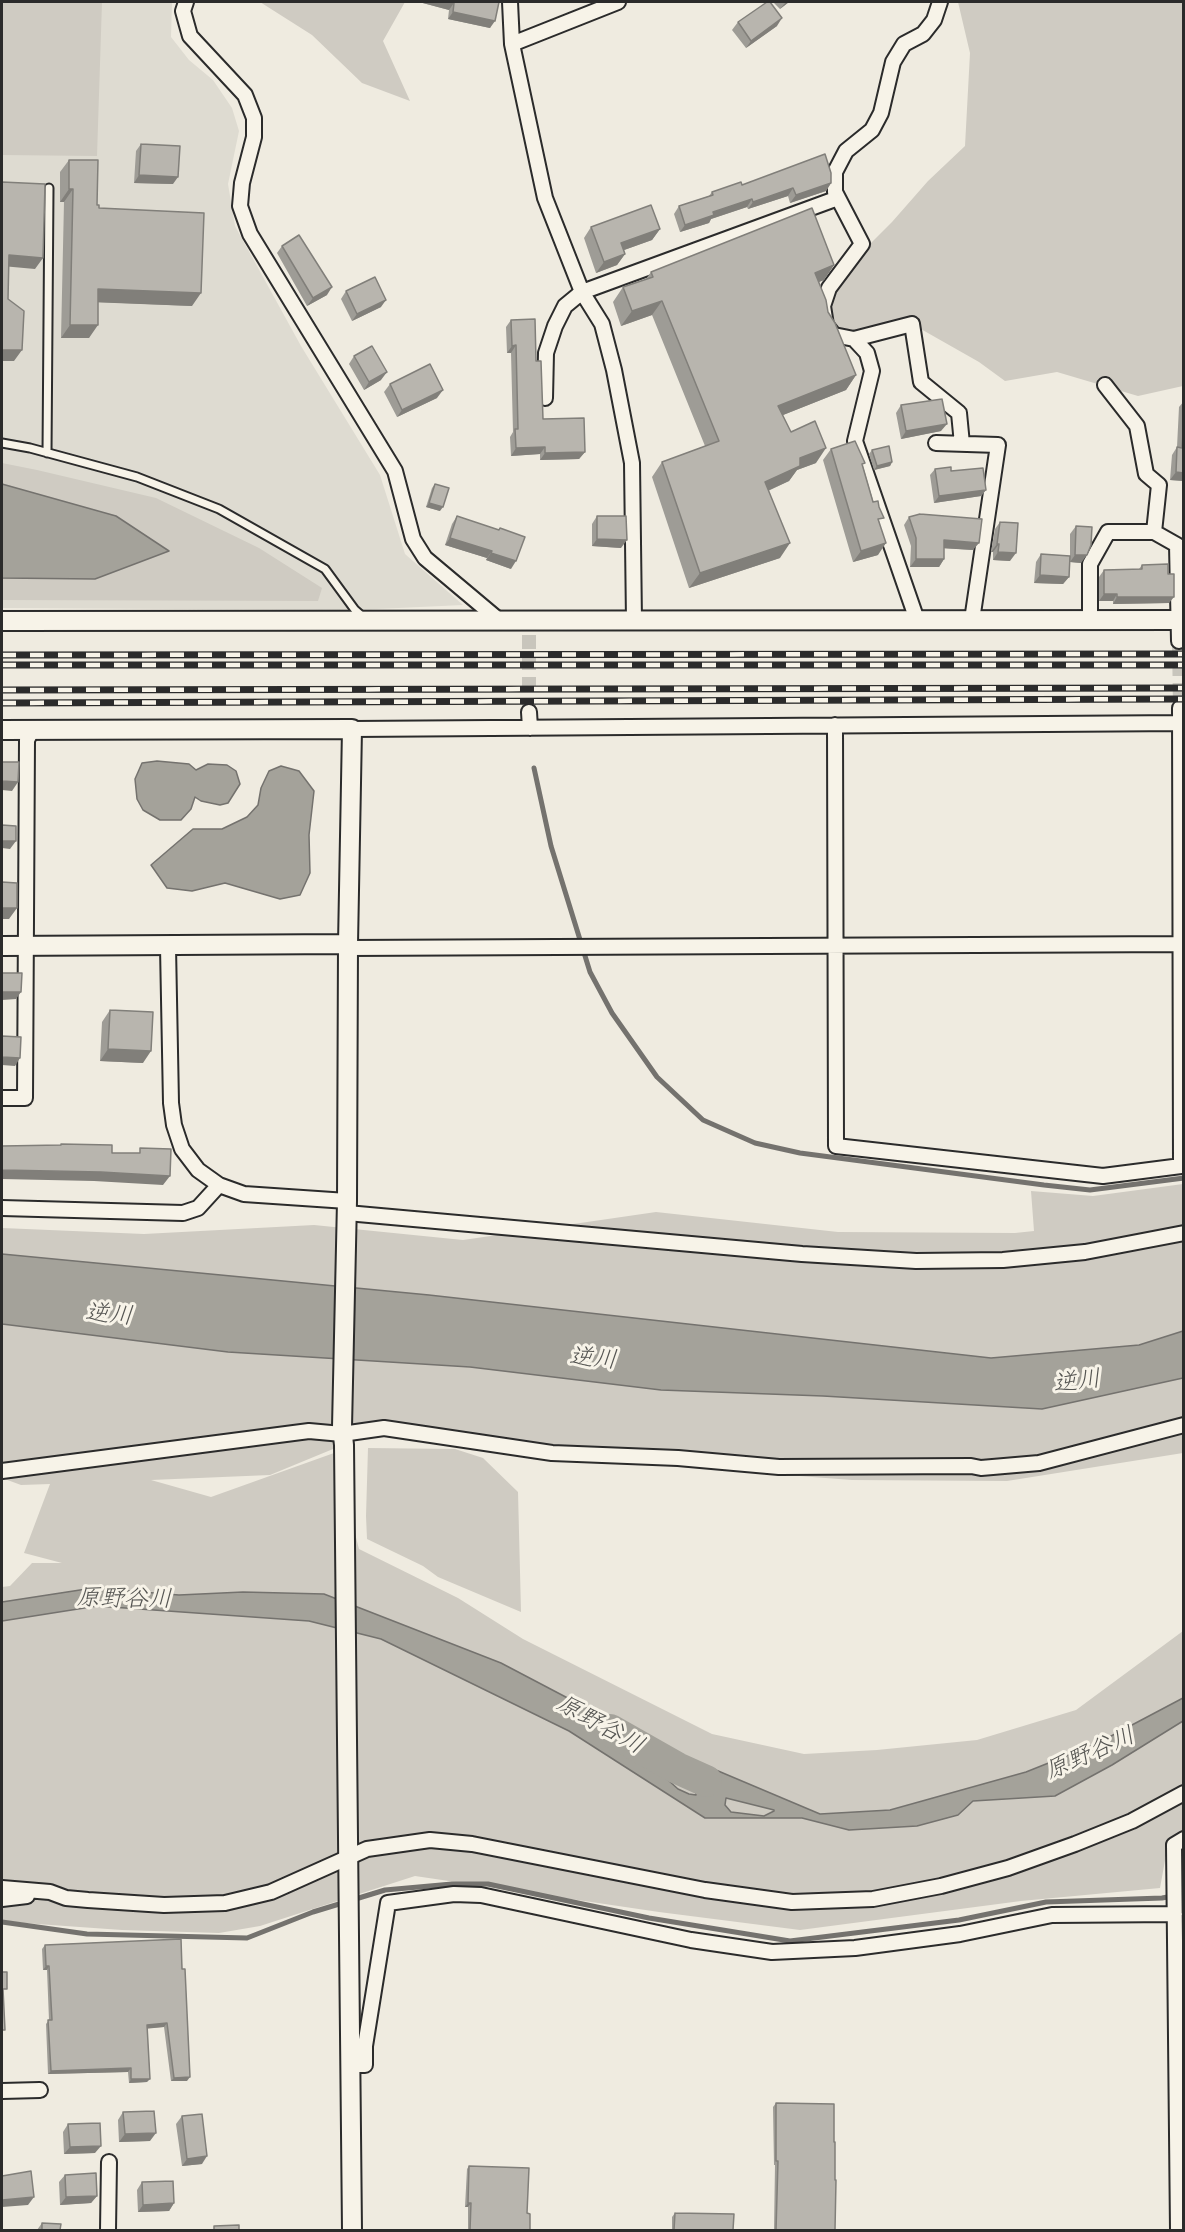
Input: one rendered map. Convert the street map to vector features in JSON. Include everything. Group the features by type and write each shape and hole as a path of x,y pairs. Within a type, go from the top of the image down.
{"street":[{"path":"186,2 183,11 190,36 245,95 254,118 254,137 242,183 240,206 249,234 395,471 413,539 425,558 500,621"},
{"path":"510,2 512,44 545,198 582,292 602,324 614,370 632,464 634,621"},
{"path":"512,44 618,2"},
{"path":"940,2 934,20 923,33 904,44 893,62 881,113 872,130 846,151 836,172 835,192 862,244 829,288 823,306 826,325 834,334 854,339 912,324 921,382 959,413 962,444"},
{"path":"545,398 546,353 555,326 565,306 582,292 838,198"},
{"path":"854,339 867,353 872,371 855,441 917,620"},
{"path":"1106,385 1137,426 1146,474 1159,485 1154,532"},
{"path":"936,443 999,445 972,620"},
{"path":"1090,620 1089,564 1108,532 1154,532 1177,545 1181,620 1179,641"},
{"path":"2,621 500,621 529,628 634,621 1181,620"},
{"path":"835,725 836,1146 1103,1176 1181,1166 1182,723 1180,708"},
{"path":"530,712 530,728"},
{"path":"2,730 1182,723"},
{"path":"352,729 343,1435 352,2230"},
{"path":"2,1098 25,1098 27,740 32,730"},
{"path":"2,946 1181,944"},
{"path":"168,947 171,1103 174,1125 182,1149 198,1170 219,1185 244,1194 346,1212 801,1254 916,1261 1003,1260 1085,1252 1184,1233"},
{"path":"2,1208 183,1213 198,1208 219,1185"},
{"path":"2,1471 309,1431 343,1435 384,1428 552,1453 678,1458 778,1467 981,1468 1039,1463 1184,1425"},
{"path":"2,1888 50,1892 66,1898 88,1900 164,1905 225,1903 272,1892 367,1849 387,1844 430,1840 461,1843 727,1893 792,1902 873,1899 941,1886 1008,1868 1132,1821 1184,1793"},
{"path":"1178,2230 1180,2009 1174,1845 1184,1839"},
{"path":"2,1899 50,1892"},
{"path":"351,2065 365,2065 365,2046 387,1903 454,1894 481,1895 691,1940 772,1952 855,1948 960,1934 1052,1915 1175,1914"},
{"path":"2,2091 40,2090"},
{"path":"108,2230 109,2162"}],"lane":[{"path":"47,453 49,188"},
{"path":"2,443 137,477 219,509 324,569 355,610 368,621"}],"shaded area":[{"path":"2,2 172,2 171,37 189,60 213,80 232,108 239,131 228,184 235,226 301,346 380,475 405,554 463,605 355,610 2,608"},
{"path":"2,2 102,2 97,156 2,155"},
{"path":"260,2 405,2 383,41 410,101 362,83 312,35"},
{"path":"958,2 1183,2 1183,386 1138,396 1057,372 1005,381 979,362 912,324 862,333 833,333 825,299 837,277 892,222 928,181 965,146 970,53"},
{"path":"2,463 156,498 259,548 322,588 318,601 2,600"},
{"path":"1183,1184 1183,1453 1007,1481 852,1480 628,1463 384,1428 270,1475 151,1480 211,1497 334,1453 359,1549 458,1598 523,1639 712,1734 804,1754 877,1750 977,1740 1076,1710 1183,1631 1183,1834 1168,1844 1160,1888 1021,1901 800,1930 415,1876 260,1926 219,1933 122,1930 2,1920 2,1587 10,1586 32,1563 62,1563 24,1553 50,1484 21,1485 2,1478 2,1228 144,1234 314,1225 463,1240 656,1212 838,1232 1015,1233 1034,1231 1031,1191 1093,1196"},
{"path":"368,1448 455,1449 483,1458 518,1492 521,1612 438,1577 423,1566 367,1539"}],"water":[{"path":"2,484 116,516 169,551 95,579 2,578"},
{"path":"157,761 189,764 196,770 208,764 227,765 236,771 240,784 228,803 220,805 201,801 195,797 191,809 181,820 160,820 143,810 137,799 135,779 142,763"},
{"path":"281,766 299,771 314,791 309,835 310,873 300,895 280,899 225,883 192,891 167,888 151,865 193,829 222,829 247,817 258,805 261,788 269,771"},
{"name":"逆川","path":"2,1254 429,1295 991,1358 1139,1345 1183,1331 1183,1378 1042,1409 823,1396 661,1390 470,1367 228,1352 2,1324"},
{"path":"93,1588 179,1595 243,1592 324,1594 501,1663 659,1746 820,1814 890,1810 1026,1772 1096,1744 1183,1698 1183,1721 1112,1765 1055,1796 973,1801 958,1815 917,1826 849,1830 802,1818 705,1818 569,1731 381,1639 309,1621 97,1606 2,1621 2,1602","holes":["649,1748 696,1786 696,1795 678,1789 647,1761","726,1798 774,1810 774,1811 764,1816 731,1812 725,1805"]}],"building":[{"path":"450,2 499,2 495,21 453,12 454,3"},
{"path":"770,2 782,18 751,41 738,22"},
{"path":"141,144 180,146 178,177 139,175"},
{"path":"825,154 831,173 831,183 796,195 793,188 753,202 752,199 713,212 714,215 685,225 679,206 713,195 712,192 741,182 742,185"},
{"path":"69,160 98,160 97,205 99,208 204,213 201,293 98,289 98,325 70,325 73,189 69,189"},
{"path":"2,182 45,184 43,258 9,255 8,299 24,311 22,350 2,350"},
{"path":"651,205 660,229 621,243 625,254 604,262 591,227"},
{"path":"812,208 834,265 815,273 826,300 828,312 835,323 856,375 778,406 791,432 815,421 826,448 800,458 800,466 765,482 790,543 700,573 662,462 719,441 662,301 632,311 623,287 653,277 651,272"},
{"path":"299,235 332,287 313,298 282,246"},
{"path":"375,277 386,300 357,314 346,291"},
{"path":"535,319 536,361 541,361 543,419 584,418 585,452 545,453 545,447 516,448 515,429 518,429 516,345 512,346 511,320"},
{"path":"372,346 387,372 369,382 354,356"},
{"path":"430,364 443,390 402,410 390,384"},
{"path":"942,399 947,424 906,431 901,405"},
{"path":"1184,420 1184,473 1176,472 1177,447 1182,448"},
{"path":"855,441 865,463 862,464 873,502 878,501 884,518 878,519 886,543 861,551 831,449"},
{"path":"889,446 892,462 877,466 872,450"},
{"path":"951,467 951,471 983,468 986,490 939,496 935,469"},
{"path":"435,484 449,488 443,507 429,503"},
{"path":"920,514 982,519 979,543 944,540 944,559 916,559 916,538 909,517"},
{"path":"457,516 525,537 516,561 450,538"},
{"path":"597,516 626,516 627,540 597,539"},
{"path":"1000,522 1018,523 1016,553 998,552"},
{"path":"1076,526 1092,527 1091,545 1087,555 1075,555"},
{"path":"1041,554 1070,556 1069,577 1040,575"},
{"path":"1168,564 1168,574 1174,574 1174,597 1117,597 1117,594 1104,594 1104,570 1142,569 1142,565"},
{"path":"2,762 19,762 18,782 2,781"},
{"path":"2,825 16,826 16,841 2,841"},
{"path":"2,882 17,883 17,908 2,908"},
{"path":"2,973 22,973 21,992 2,992"},
{"path":"110,1010 153,1012 151,1051 108,1049"},
{"path":"2,1036 21,1037 20,1058 2,1057"},
{"path":"112,1145 112,1153 140,1153 140,1148 171,1149 170,1176 2,1170 2,1146"},
{"path":"181,1939 182,1969 185,1969 190,2077 174,2078 167,2023 147,2025 150,2079 131,2079 131,2068 51,2071 48,2020 52,2020 49,1966 46,1966 45,1945"},
{"path":"2,1972 7,1972 7,1989 3,1989 5,2030 2,2030"},
{"path":"776,2103 834,2104 835,2230 776,2230 778,2161 776,2161"},
{"path":"154,2111 156,2133 125,2134 123,2112"},
{"path":"202,2114 207,2156 187,2159 182,2116"},
{"path":"100,2123 101,2146 70,2147 68,2124"},
{"path":"469,2166 529,2168 527,2213 530,2214 530,2230 470,2230"},
{"path":"31,2171 34,2197 2,2200 2,2176"},
{"path":"96,2173 97,2196 66,2197 65,2175"},
{"path":"173,2181 174,2203 143,2205 142,2182"},
{"path":"675,2213 734,2214 733,2230 674,2230"},
{"path":"42,2223 61,2224 60,2230 42,2230"},
{"path":"239,2225 239,2230 214,2230 214,2226"}],"waterway":[{"path":"534,768 551,846 590,972 612,1013 657,1077 703,1120 755,1143 800,1153 1044,1185 1090,1190 1184,1178"},
{"name":"原野谷川","path":"610,1730 677,1768 706,1781"},
{"path":"2,1922 87,1934 247,1938 313,1912 385,1890 452,1884 488,1884 649,1918 790,1941 959,1920 1046,1902 1162,1898 1184,1894"}],"tunnel":[{"path":"529,635 529,712"},
{"path":"1179,641 1180,708"}],"railway":[{"path":"2,655 1184,654"},
{"path":"2,665 1184,665"},
{"path":"2,690 1184,688"},
{"path":"2,703 1184,699"}]}
